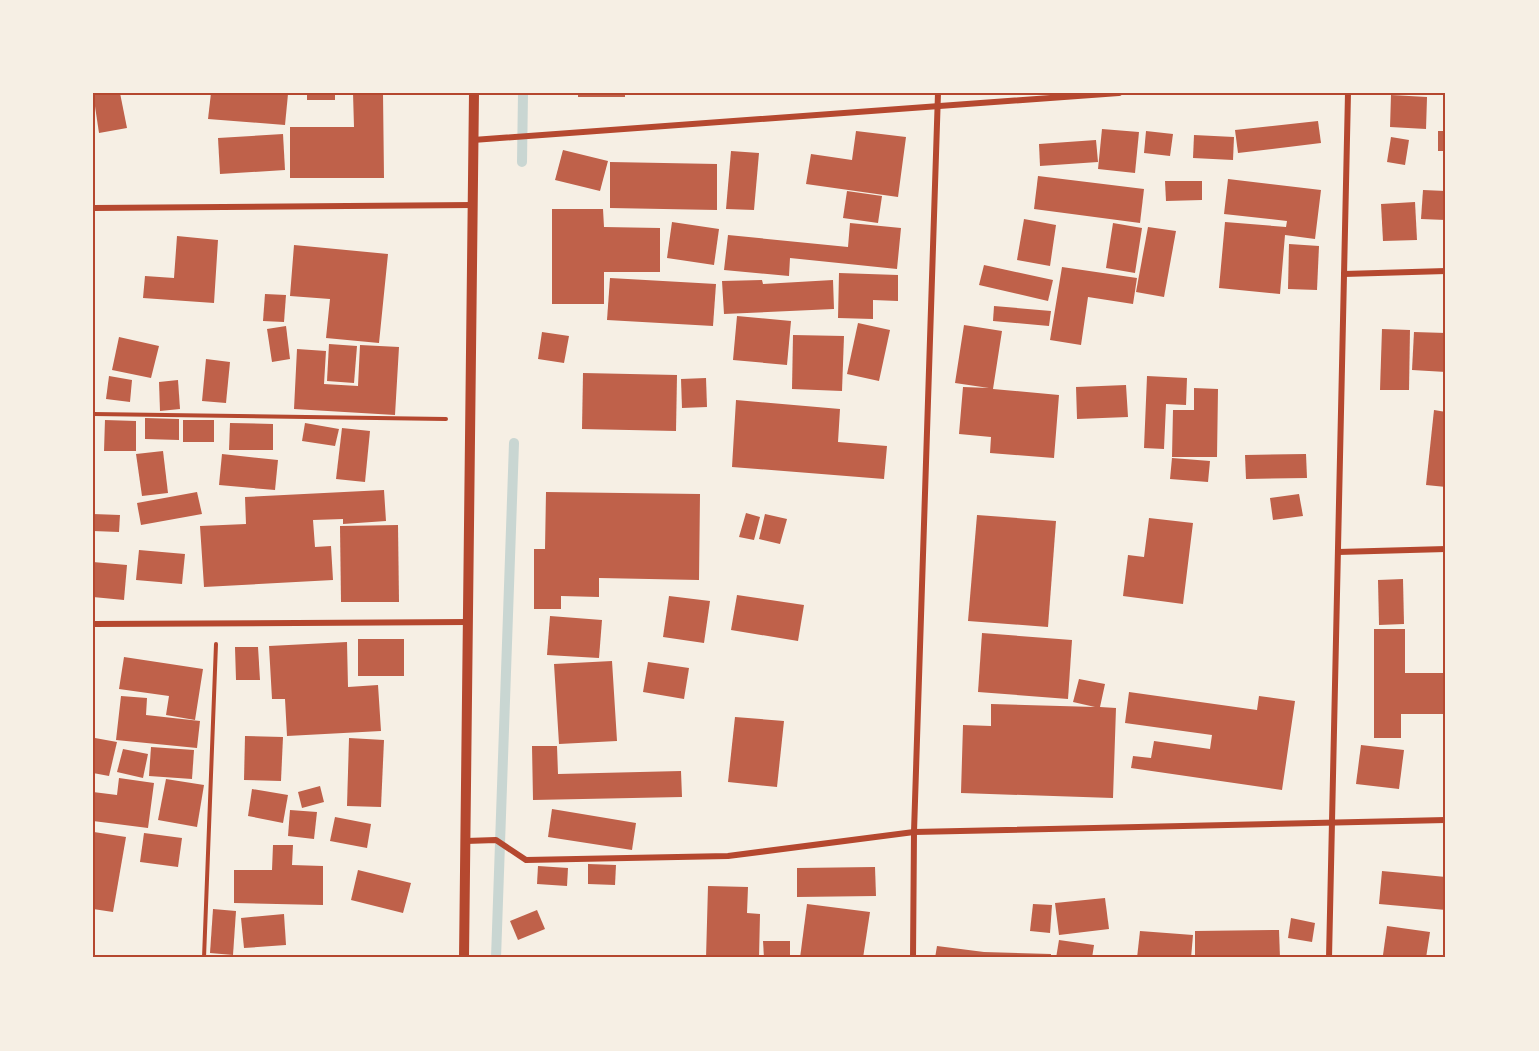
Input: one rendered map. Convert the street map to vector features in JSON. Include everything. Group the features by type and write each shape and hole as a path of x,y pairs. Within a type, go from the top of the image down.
{"street":[{"path":"464,958 474,93"},
{"path":"913,958 914,832 938,93"},
{"path":"473,140 1119,93"},
{"path":"1329,958 1348,93"},
{"path":"93,208 473,205"},
{"path":"1344,274 1446,271"},
{"path":"1338,552 1446,549"},
{"path":"93,624 468,622"},
{"path":"466,841 496,840 526,860 728,856 914,832 1446,820"}],"path":[{"path":"93,414 470,420"},
{"path":"204,958 217,624"}],"building":[{"path":"93,93 120,93 127,128 99,133"},
{"path":"211,93 288,94 285,125 208,119"},
{"path":"307,93 335,93 335,100 307,100"},
{"path":"353,93 383,93 384,178 290,178 290,127 354,127"},
{"path":"578,93 625,93 625,97 578,97"},
{"path":"1391,95 1427,97 1426,129 1390,127"},
{"path":"1318,121 1321,143 1238,153 1235,130"},
{"path":"1102,129 1139,132 1135,173 1098,169"},
{"path":"856,131 906,137 898,197 806,184 811,154 852,160"},
{"path":"1146,131 1173,134 1170,156 1144,153"},
{"path":"1438,131 1446,131 1446,151 1438,151"},
{"path":"283,134 285,170 220,174 218,138"},
{"path":"1194,135 1234,137 1233,160 1193,158"},
{"path":"1391,137 1409,140 1405,165 1387,162"},
{"path":"1096,140 1098,162 1040,166 1039,144"},
{"path":"563,150 608,161 600,191 555,180"},
{"path":"731,151 759,153 754,210 726,209"},
{"path":"610,162 717,164 717,210 610,208"},
{"path":"1038,176 1144,189 1140,223 1034,209"},
{"path":"1228,179 1321,190 1315,239 1285,235 1280,294 1219,288 1225,222 1286,227 1287,221 1224,214"},
{"path":"1165,181 1202,181 1202,200 1166,201"},
{"path":"1423,190 1446,191 1446,220 1421,219"},
{"path":"847,191 882,196 878,223 843,218"},
{"path":"1415,202 1417,240 1383,241 1381,204"},
{"path":"552,209 603,209 604,227 660,228 660,272 604,272 604,304 552,304"},
{"path":"1024,219 1056,225 1050,266 1017,260"},
{"path":"672,222 719,229 714,265 667,258"},
{"path":"850,223 901,228 897,269 790,258 789,276 724,270 728,235 848,247"},
{"path":"1113,223 1142,228 1135,273 1106,268"},
{"path":"1148,227 1176,231 1164,297 1136,292"},
{"path":"177,236 218,240 214,303 143,298 145,276 174,278"},
{"path":"1289,244 1319,246 1317,290 1288,289"},
{"path":"294,245 388,254 379,343 326,338 330,299 290,296"},
{"path":"984,265 1053,280 1048,301 979,285"},
{"path":"1062,267 1137,278 1133,304 1088,297 1081,345 1050,340"},
{"path":"839,273 898,275 898,301 873,300 873,319 838,318"},
{"path":"610,278 716,284 713,326 607,320"},
{"path":"762,280 763,284 833,280 834,309 724,314 722,281"},
{"path":"265,294 286,295 284,322 263,321"},
{"path":"994,306 1051,311 1049,326 993,321"},
{"path":"737,316 791,321 787,365 733,360"},
{"path":"858,323 890,330 879,381 847,374"},
{"path":"964,325 1002,331 993,389 1059,395 1054,458 990,453 991,437 959,434 963,387 989,388 955,383"},
{"path":"286,326 290,359 272,362 267,329"},
{"path":"1382,329 1410,330 1409,390 1380,390"},
{"path":"542,332 569,336 564,363 538,359"},
{"path":"1414,332 1446,333 1446,372 1412,370"},
{"path":"793,335 844,336 842,391 792,389"},
{"path":"119,337 159,346 151,378 112,370"},
{"path":"329,344 357,346 354,383 327,381"},
{"path":"360,345 399,347 395,415 294,409 297,349 326,351 324,384 358,386"},
{"path":"206,359 230,362 226,403 202,401"},
{"path":"583,373 677,375 676,431 582,429"},
{"path":"109,376 132,380 130,402 106,399"},
{"path":"1147,376 1187,378 1186,405 1166,404 1164,449 1144,448"},
{"path":"706,378 707,407 682,408 681,379"},
{"path":"178,380 180,409 160,411 159,382"},
{"path":"1126,385 1128,417 1077,419 1076,387"},
{"path":"1194,388 1218,389 1217,457 1172,457 1173,410 1194,410"},
{"path":"736,400 840,409 838,442 887,446 884,479 732,467"},
{"path":"1434,410 1446,412 1446,487 1426,485"},
{"path":"145,418 179,419 179,440 145,439"},
{"path":"105,420 136,421 136,451 104,451"},
{"path":"183,420 214,420 214,442 183,442"},
{"path":"230,423 273,424 273,450 229,450"},
{"path":"305,423 339,429 335,446 302,441"},
{"path":"342,428 370,431 365,482 336,479"},
{"path":"163,451 168,493 142,496 136,454"},
{"path":"222,454 278,460 275,490 219,485"},
{"path":"1306,454 1307,478 1246,479 1245,455"},
{"path":"1172,458 1210,461 1208,482 1170,479"},
{"path":"384,490 386,521 343,524 343,519 313,520 315,547 331,546 333,580 204,587 200,526 246,524 245,497"},
{"path":"197,492 202,514 141,525 137,503"},
{"path":"546,492 700,494 699,580 599,578 599,597 561,596 561,609 534,609 534,549 545,549"},
{"path":"1299,494 1303,516 1273,520 1270,498"},
{"path":"746,513 760,517 754,540 739,537"},
{"path":"93,514 120,515 119,532 93,531"},
{"path":"765,514 787,519 780,544 759,539"},
{"path":"977,515 1056,521 1048,627 968,621"},
{"path":"1149,518 1193,523 1183,604 1123,596 1128,555 1144,557"},
{"path":"398,525 399,602 341,602 340,526"},
{"path":"139,550 185,554 182,584 136,580"},
{"path":"93,562 127,565 124,600 93,597"},
{"path":"1403,579 1404,624 1379,625 1378,580"},
{"path":"737,595 804,605 798,641 731,630"},
{"path":"669,596 710,601 704,643 663,637"},
{"path":"550,616 602,620 599,658 547,655"},
{"path":"1374,629 1405,629 1405,673 1446,673 1446,714 1401,714 1401,738 1374,738"},
{"path":"982,633 1072,640 1068,699 978,692"},
{"path":"358,639 404,639 404,676 358,676"},
{"path":"347,642 348,687 378,685 381,731 287,736 285,699 272,699 269,646"},
{"path":"235,647 258,647 260,680 236,680"},
{"path":"124,657 203,669 195,720 166,715 169,696 119,689"},
{"path":"612,661 617,741 559,744 554,664"},
{"path":"648,662 689,668 684,699 643,692"},
{"path":"1079,679 1105,684 1100,707 1116,708 1113,798 961,793 963,725 991,726 991,704 1095,707 1073,702"},
{"path":"1129,692 1257,710 1259,696 1295,701 1282,790 1131,768 1133,756 1151,758 1154,741 1210,749 1212,735 1125,723"},
{"path":"121,696 147,698 146,715 200,721 197,748 116,740"},
{"path":"735,717 784,721 777,787 728,782"},
{"path":"245,736 283,737 281,781 244,780"},
{"path":"95,738 117,742 109,776 93,773"},
{"path":"349,738 384,740 381,807 347,806"},
{"path":"1361,745 1404,750 1399,789 1356,784"},
{"path":"532,746 557,746 558,774 681,771 682,797 533,800"},
{"path":"151,747 194,750 192,779 149,776"},
{"path":"123,749 148,754 143,778 117,772"},
{"path":"119,778 154,783 148,828 93,821 93,792 117,795"},
{"path":"166,779 204,785 197,827 158,820"},
{"path":"320,786 324,802 302,808 298,792"},
{"path":"252,789 288,795 283,823 248,816"},
{"path":"552,809 636,823 632,850 548,837"},
{"path":"290,810 317,812 314,839 288,836"},
{"path":"335,817 371,824 367,848 330,841"},
{"path":"94,832 126,837 113,912 93,909"},
{"path":"144,833 182,838 178,867 140,862"},
{"path":"273,845 293,845 292,865 323,866 323,905 234,903 234,870 272,870"},
{"path":"588,864 616,865 615,885 588,884"},
{"path":"538,866 568,868 567,886 537,884"},
{"path":"875,867 876,896 797,897 797,868"},
{"path":"358,870 411,883 403,913 351,900"},
{"path":"1382,871 1446,877 1446,910 1379,904"},
{"path":"708,886 748,887 747,913 760,914 759,958 706,958"},
{"path":"1105,898 1109,929 1059,935 1055,903"},
{"path":"807,904 870,912 863,958 800,958"},
{"path":"1033,904 1052,905 1050,933 1030,931"},
{"path":"213,909 236,911 233,955 210,953"},
{"path":"537,910 545,929 518,940 510,921"},
{"path":"284,914 286,945 244,948 241,918"},
{"path":"1291,918 1315,923 1312,942 1288,938"},
{"path":"1387,926 1430,932 1426,958 1383,955"},
{"path":"1279,930 1280,958 1195,956 1195,931"},
{"path":"1140,931 1193,935 1191,958 1137,958"},
{"path":"1059,940 1094,945 1092,958 1056,958"},
{"path":"763,941 790,941 790,958 764,958"},
{"path":"937,946 984,952 1051,954 1051,958 935,958"}],"waterway":[{"path":"522,162 523,93"},
{"path":"496,958 514,443"}]}
